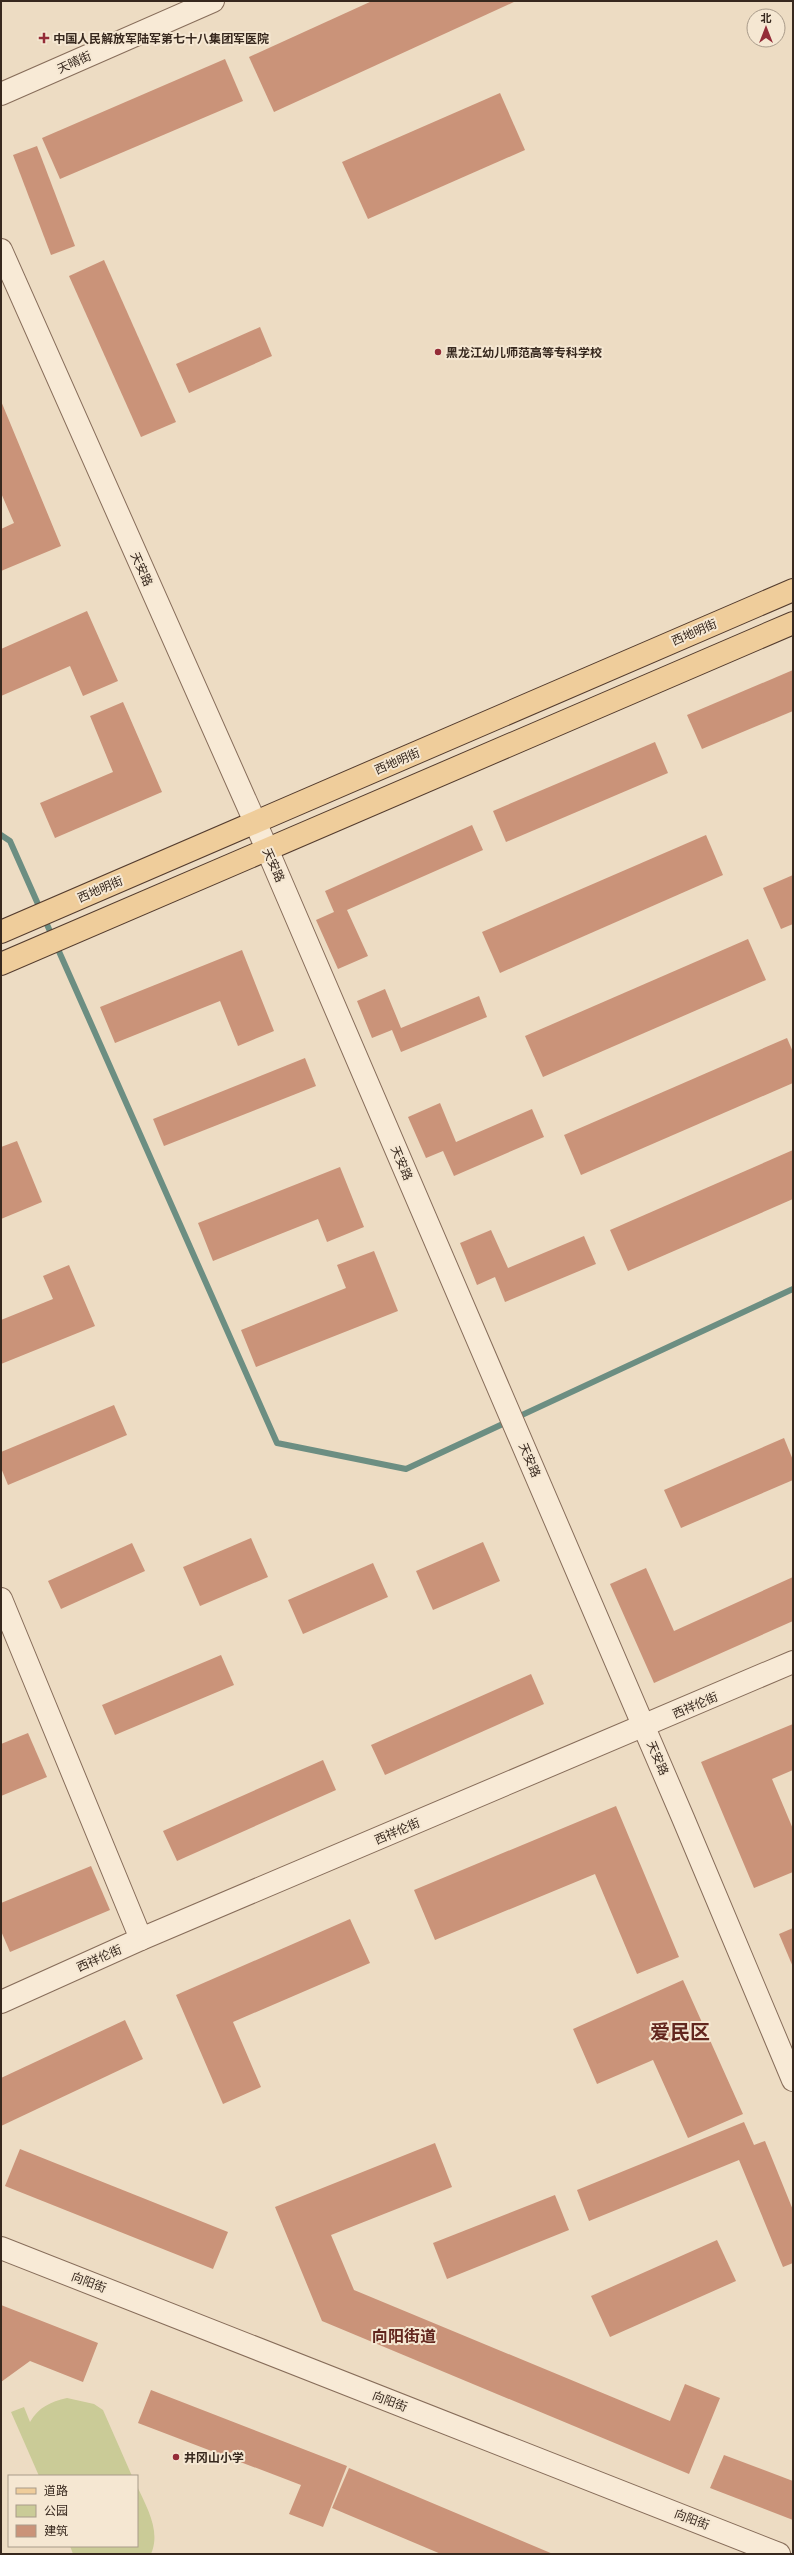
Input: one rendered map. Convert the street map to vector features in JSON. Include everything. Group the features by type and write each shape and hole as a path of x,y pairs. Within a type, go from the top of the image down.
{"main road":[{"name":"西地明街","path":"1,932 793,590"},
{"path":"1,964 267,848 793,623"}],"street":[{"name":"天晴街","path":"1,94 213,1"},
{"name":"天安路","path":"1,250 254,822 267,848 644,1727 793,2080"},
{"path":"1,1599 141,1939"},
{"name":"西祥伦街","path":"1,2002 141,1939 644,1727 793,1662"},
{"name":"向阳街","path":"1,2248 779,2554"}],"green space":[{"path":"67,2398 94,2404 103,2410 132,2475 39,2475 11,2412 24,2407 30,2422 37,2412 55,2401"},
{"path":"138,2488 154,2528 154,2545 151,2554 73,2554 70,2547 138,2547"}],"building":[{"path":"372,1 516,1 274,112 249,57"},
{"path":"225,59 243,101 60,179 42,138"},
{"path":"500,93 525,150 368,219 342,162"},
{"path":"37,146 75,246 51,255 13,155"},
{"path":"104,260 176,422 141,437 69,276"},
{"path":"260,327 272,356 189,393 176,364"},
{"path":"1,401 61,546 1,571 1,529 14,523 1,493"},
{"path":"87,611 118,681 83,696 70,666 1,696 1,649"},
{"path":"793,670 793,711 702,749 687,715"},
{"path":"123,702 162,792 55,838 40,803 113,772 90,716"},
{"path":"655,742 668,773 506,842 493,811"},
{"path":"472,825 483,850 347,910 368,956 338,969 316,920 334,912 325,891"},
{"path":"706,835 723,875 500,973 482,932"},
{"path":"793,875 793,924 781,929 763,888"},
{"path":"748,939 766,980 543,1077 525,1036"},
{"path":"242,950 274,1031 238,1046 220,1001 115,1043 100,1007"},
{"path":"385,989 401,1028 479,996 487,1017 401,1052 392,1030 372,1038 357,1001"},
{"path":"787,1038 793,1052 793,1083 581,1175 564,1135"},
{"path":"305,1058 316,1086 164,1146 153,1119"},
{"path":"440,1103 456,1142 532,1109 544,1137 454,1176 443,1151 426,1158 408,1117"},
{"path":"17,1141 42,1202 1,1219 1,1147"},
{"path":"793,1150 793,1199 628,1271 610,1230"},
{"path":"340,1167 364,1227 327,1242 318,1219 213,1261 198,1223"},
{"path":"491,1230 508,1268 584,1236 596,1264 505,1302 495,1277 477,1285 460,1243"},
{"path":"374,1251 398,1311 256,1367 241,1330 346,1288 337,1265"},
{"path":"69,1265 95,1326 1,1364 1,1320 53,1299 43,1276"},
{"path":"114,1405 127,1435 8,1485 1,1468 1,1452"},
{"path":"784,1438 793,1460 793,1480 681,1528 664,1490"},
{"path":"251,1538 268,1577 200,1606 183,1567"},
{"path":"483,1542 500,1581 433,1610 416,1571"},
{"path":"132,1543 145,1571 61,1609 48,1581"},
{"path":"373,1563 388,1597 303,1634 288,1600"},
{"path":"646,1568 674,1631 793,1577 793,1621 654,1683 610,1584"},
{"path":"221,1655 234,1685 115,1735 102,1705"},
{"path":"531,1674 544,1704 385,1775 371,1745"},
{"path":"793,1724 793,1770 772,1779 793,1829 793,1872 754,1888 701,1762"},
{"path":"28,1733 47,1777 1,1796 1,1744"},
{"path":"323,1760 336,1790 177,1861 163,1831"},
{"path":"616,1806 679,1957 637,1974 595,1874 435,1940 414,1890"},
{"path":"91,1866 110,1910 10,1952 1,1931 1,1903"},
{"path":"350,1919 370,1963 233,2022 261,2087 223,2104 176,1995"},
{"path":"793,1928 793,1967 779,1934"},
{"path":"683,1980 743,2114 688,2138 653,2060 597,2084 573,2029"},
{"path":"125,2020 143,2059 1,2126 1,2078"},
{"path":"744,2122 754,2145 765,2141 793,2210 793,2263 783,2267 739,2160 589,2221 577,2190"},
{"path":"435,2143 452,2187 331,2235 354,2290 670,2421 685,2384 720,2398 689,2474 322,2321 275,2207"},
{"path":"20,2149 228,2232 213,2269 5,2186"},
{"path":"555,2195 569,2230 447,2279 433,2243"},
{"path":"717,2240 736,2281 610,2337 591,2296"},
{"path":"1,2305 98,2343 83,2382 30,2361 1,2382"},
{"path":"151,2390 347,2466 323,2527 289,2514 301,2485 138,2423"},
{"path":"724,2455 793,2481 793,2520 710,2488"},
{"path":"349,2468 553,2554 441,2554 332,2508"}],"waterway":[{"path":"1,835 10,841 277,1443 406,1469 793,1289"}],"place":[{"name":"中国人民解放军陆军第七十八集团军医院","path":"44,38"},
{"name":"黑龙江幼儿师范高等专科学校","path":"438,352"},
{"name":"井冈山小学","path":"176,2457"}],"district":[{"name":"爱民区","path":"680,2031"},
{"name":"向阳街道","path":"404,2336"}]}
